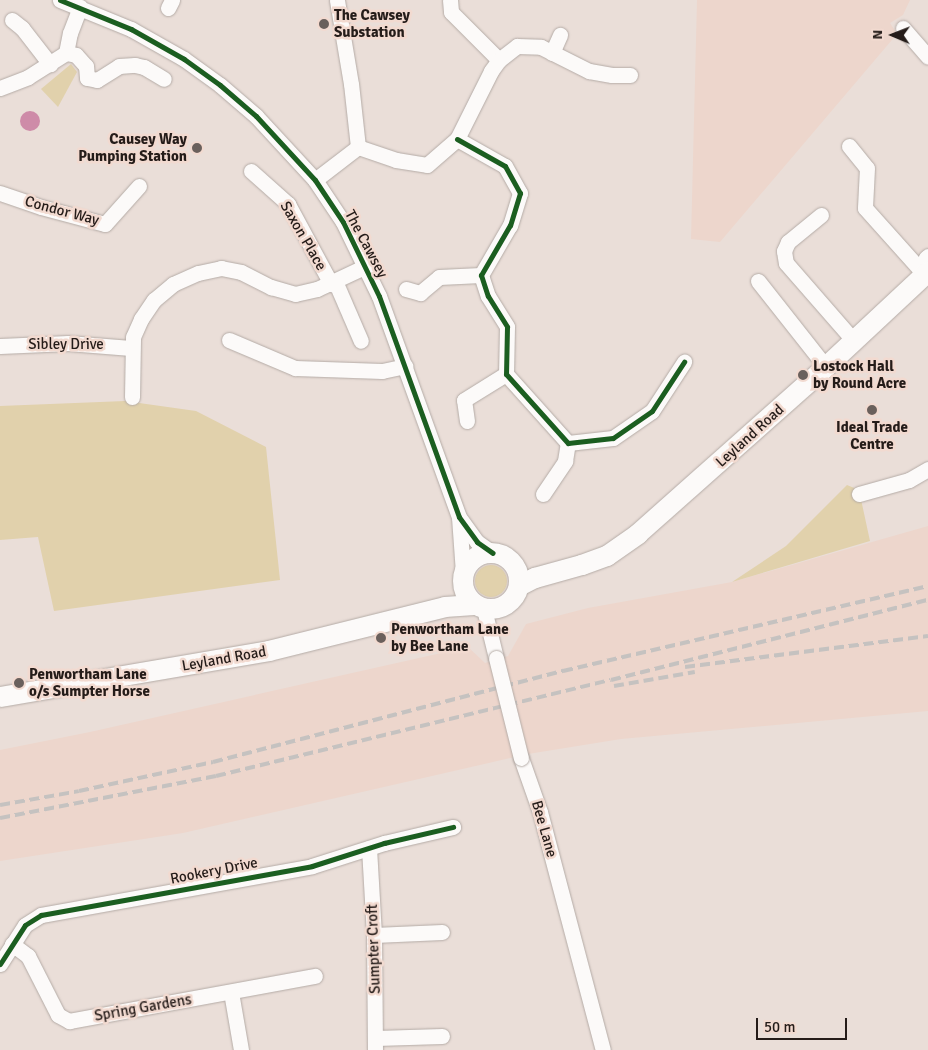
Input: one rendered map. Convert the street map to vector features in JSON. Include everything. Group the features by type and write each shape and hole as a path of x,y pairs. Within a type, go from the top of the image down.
{"main road":[{"name":"Leyland Road","path":"519,586 535,578 608,556 638,534 826,367 927,266"},
{"path":"493,553 500,554 512,562 519,578 516,596 501,608 471,594 474,558 493,553"},
{"name":"Leyland Road","path":"512,562 555,572"},
{"name":"Leyland Road","path":"0,697 269,651 445,607 471,594"}],"street":[{"name":"The Cawsey","path":"60,0 150,38 220,85 256,116 314,180 342,222 380,296 459,516 471,594"},
{"path":"337,0 351,84 358,147"},
{"path":"450,0 451,12 499,60"},
{"path":"66,54 70,33 80,7"},
{"path":"12,20 33,40 50,64"},
{"path":"903,28 928,57"},
{"path":"552,53 560,35"},
{"path":"358,147 396,160 427,165 457,139 490,71 499,60 517,46 540,47 590,71 612,75 630,75"},
{"path":"0,88 28,77 66,54 76,55 86,66 87,78 97,80 119,66 134,65 144,67 164,79"},
{"path":"457,139 505,166 520,193 510,225 481,275 488,296 507,327 506,374 568,443"},
{"path":"849,146 867,168 864,208 927,266"},
{"path":"314,180 358,147"},
{"name":"Saxon Place","path":"251,171 288,204 333,282 361,341"},
{"name":"Condor Way","path":"0,193 41,207 105,224 139,186"},
{"path":"820,215 788,242 784,251 786,263 854,341"},
{"name":"Saxon Place","path":"132,397 131,348 141,319 154,300 173,284 198,273 221,268 240,272 271,287 294,294 333,282 366,266"},
{"path":"406,289 420,293 439,277 481,275"},
{"path":"758,281 826,367"},
{"path":"229,340 295,368 382,371 405,366"},
{"name":"Sibley Drive","path":"0,346 68,343 131,348"},
{"path":"568,443 613,438 652,411 684,362"},
{"path":"467,421 464,400 506,374"},
{"path":"543,494 565,461 568,443"},
{"path":"859,494 909,480 928,469"},
{"name":"The Cawsey","path":"459,516 477,542 493,553"},
{"name":"Bee Lane","path":"471,594 496,658 521,758 540,812 602,1050"},
{"name":"Rookery Drive","path":"0,964 25,925 41,915 312,866 369,848 453,827"},
{"name":"Sumpter Croft","path":"369,848 374,935 375,1044"},
{"path":"374,935 442,932"},
{"name":"Spring Gardens","path":"12,944 28,956 58,1015 69,1021 315,976"},
{"path":"231,992 241,1050"},
{"path":"375,1044 442,1036"}],"shaded area":[{"path":"697,0 910,0 903,15 890,23 897,34 720,242 691,239"},
{"path":"71,64 77,72 58,107 41,89"},
{"path":"26,111 34,111 40,117 40,125 34,131 26,131 20,125 20,117"},
{"path":"125,401 196,411 266,447 280,580 54,611 38,537 0,540 0,406"},
{"path":"847,485 859,490 870,541 732,582 786,546"},
{"path":"928,526 928,711 621,739 528,754 183,833 0,861 0,750 90,732 468,647 485,663 508,656 526,624 588,608 732,582"},
{"path":"491,565 497,566 502,570 506,575 506,587 502,592 497,596 491,597 485,596 480,592 476,587 475,581 476,575 480,570 485,566"}],"railway":[{"path":"0,805 79,791 213,762 563,671 928,586"},
{"path":"0,818 216,776 611,680 928,600"},
{"path":"685,667 928,636"},
{"path":"614,686 695,672"}],"cycle path":[{"path":"60,0 131,29 184,59 220,85 256,116 315,180 343,222 379,296 459,517 477,542 493,553"},
{"path":"457,139 505,166 520,193 510,225 481,275 488,296 507,327 506,374 568,443 613,438 652,411 684,362"},
{"path":"0,964 25,925 41,915 312,866 384,843 453,827"}],"place":[{"name":"The Cawsey Substation","path":"324,24"},
{"name":"Causey Way Pumping Station","path":"197,148"},
{"name":"Lostock Hall by Round Acre","path":"803,375"},
{"name":"Ideal Trade Centre","path":"872,410"},
{"name":"Penwortham Lane by Bee Lane","path":"381,638"},
{"name":"Penwortham Lane o/s Sumpter Horse","path":"19,683"}]}
